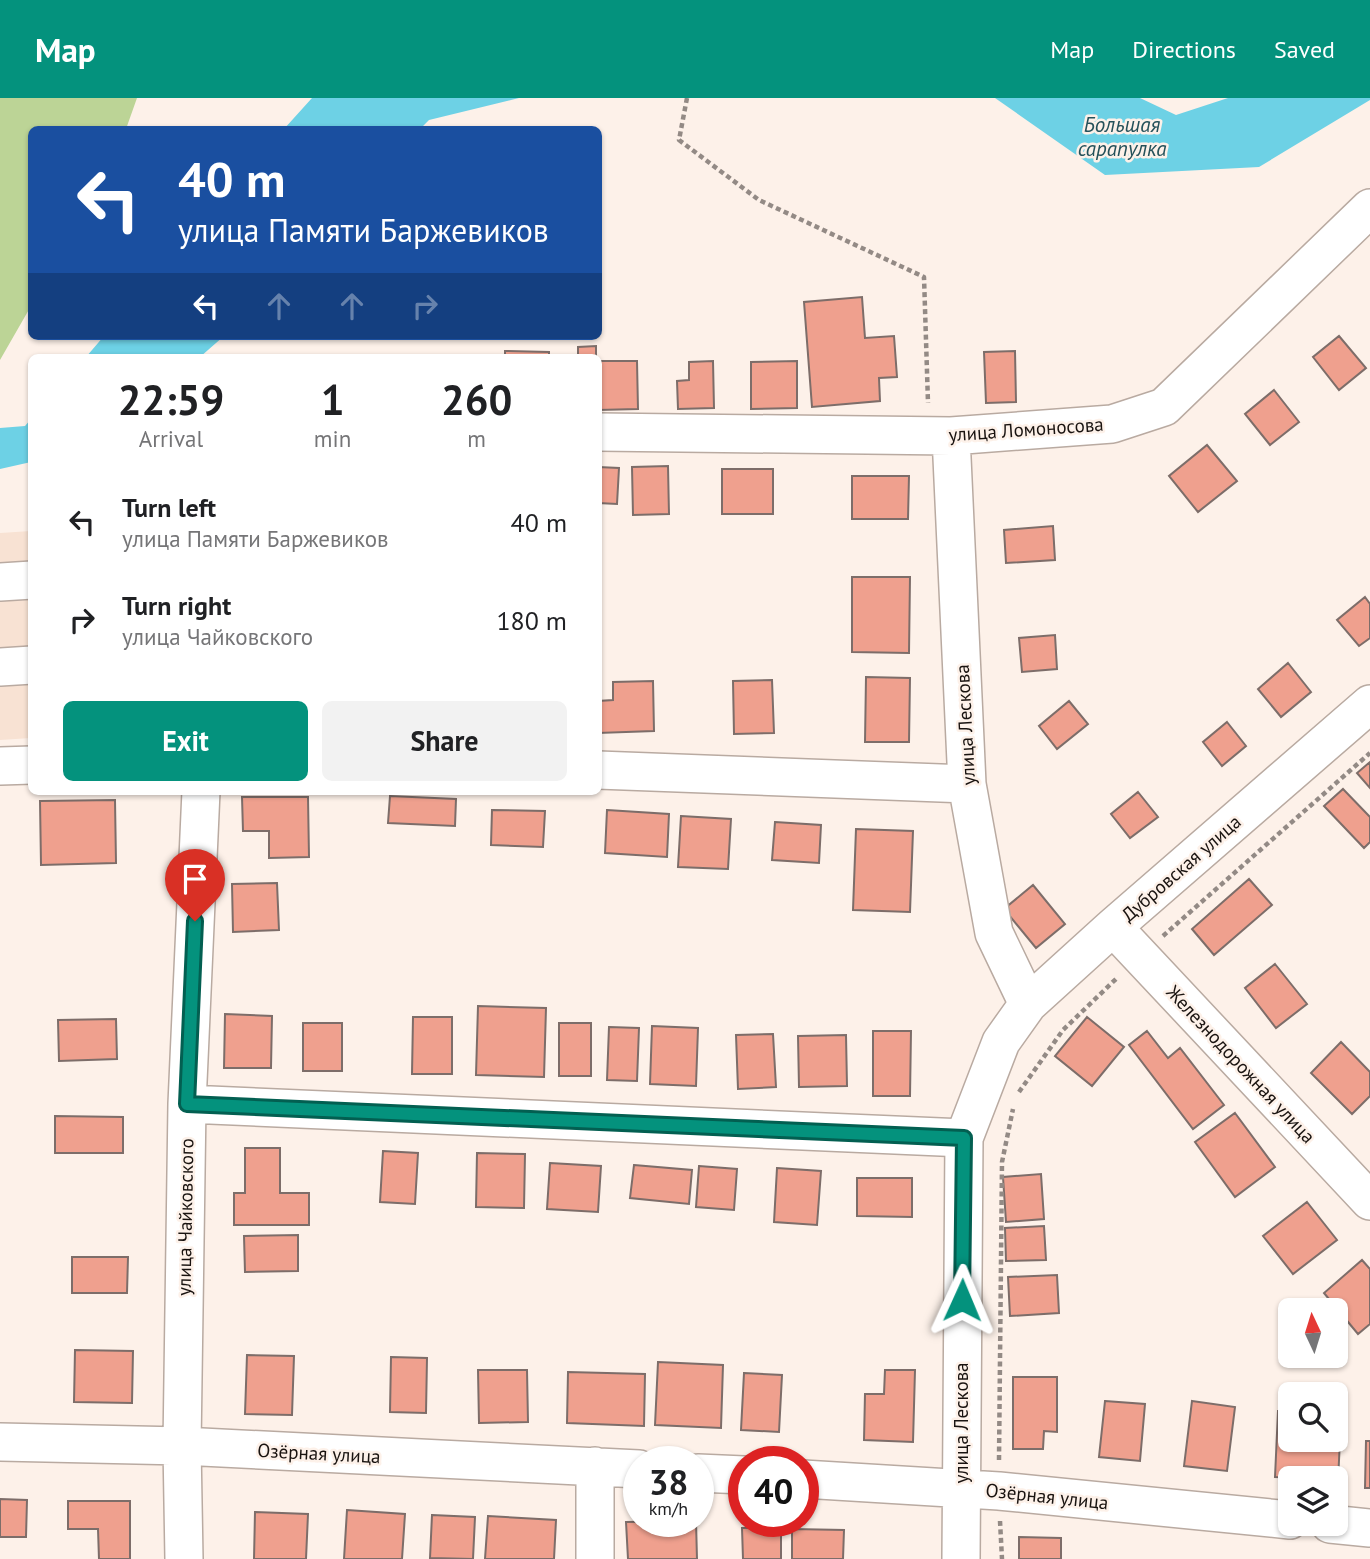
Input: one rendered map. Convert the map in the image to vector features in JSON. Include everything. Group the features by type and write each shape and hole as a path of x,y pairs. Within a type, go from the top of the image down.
{"street":[{"name":"улица Ломоносова","path":"602,432 951,436 1112,424 1164,407 1370,208"},
{"name":"улица Лескова","path":"951,436 967,784 994,933 1028,1004"},
{"path":"0,582 28,580"},
{"path":"0,667 28,665"},
{"name":"Дубровская улица","path":"1001,1042 1028,1004 1370,704"},
{"path":"0,766 28,765"},
{"path":"602,770 967,784"},
{"name":"улица Чайковского","path":"184,1559 182,1446 187,1104 201,795"},
{"name":"Железнодорожная улица","path":"1113,927 1370,1201"},
{"name":"улица Лескова","path":"961,1559 964,1138 1001,1042"},
{"path":"187,1104 964,1138"},
{"name":"Озёрная улица","path":"0,1442 182,1446 623,1468"},
{"path":"595,1466 595,1559"},
{"name":"Озёрная улица","path":"819,1480 999,1491 1278,1519"},
{"path":"1348,1526 1370,1528"}],"path":[{"path":"687,98 679,140 759,200 924,277 929,416 951,436"},
{"path":"1002,1559 999,1491 1003,1163 1015,1097 1063,1030 1140,956 1370,753"}],"shaded area":[{"path":"28,531 28,738 0,740 0,533"}],"green space":[{"path":"0,98 137,98 127,126 28,126 28,311 0,360"}],"water":[{"path":"312,98 519,98 429,120 423,126 287,126"},
{"name":"Большая сарапулка","path":"995,98 1140,98 1176,115 1228,98 1370,100 1259,167 1105,175"},
{"path":"101,340 219,340 203,354 89,354"},
{"path":"28,422 28,463 0,469 0,428 25,426"}],"building":[{"path":"862,297 865,338 894,336 897,377 879,378 880,401 812,407 804,302"},
{"path":"1339,336 1366,368 1339,390 1313,357"},
{"path":"596,346 596,354 578,354 578,347"},
{"path":"505,351 549,352 549,354 505,354"},
{"path":"1015,351 1016,402 986,403 984,352"},
{"path":"602,361 637,361 638,409 602,410"},
{"path":"713,361 714,408 678,409 677,381 689,380 689,362"},
{"path":"797,361 797,408 751,409 751,362"},
{"path":"1274,390 1299,422 1270,445 1245,414"},
{"path":"1207,445 1237,481 1198,512 1169,476"},
{"path":"668,466 669,514 633,515 632,467"},
{"path":"602,467 619,468 617,504 602,503"},
{"path":"722,469 773,469 773,514 722,514"},
{"path":"852,476 909,476 908,519 852,519"},
{"path":"1053,526 1055,560 1006,563 1004,530"},
{"path":"852,577 910,577 909,653 852,652"},
{"path":"1365,597 1370,604 1370,638 1359,646 1337,620"},
{"path":"1055,635 1057,669 1022,672 1019,638"},
{"path":"1288,663 1311,692 1281,717 1258,689"},
{"path":"866,677 910,678 909,742 865,742"},
{"path":"772,680 774,733 734,734 733,681"},
{"path":"653,681 654,731 602,733 602,701 613,700 613,682"},
{"path":"1069,701 1088,724 1057,749 1039,726"},
{"path":"1227,722 1246,746 1222,766 1203,742"},
{"path":"1370,762 1370,788 1357,773"},
{"path":"1343,789 1370,817 1370,842 1364,848 1324,806"},
{"path":"1138,792 1158,817 1130,838 1111,814"},
{"path":"390,796 456,799 455,826 388,823"},
{"path":"242,797 308,797 309,857 269,858 269,831 243,831"},
{"path":"115,800 116,863 41,865 40,801"},
{"path":"492,810 545,811 543,847 491,845"},
{"path":"607,810 669,814 667,857 605,853"},
{"path":"681,816 731,819 728,869 678,867"},
{"path":"775,822 821,825 819,863 772,860"},
{"path":"856,829 913,831 910,912 853,910"},
{"path":"1249,879 1272,905 1214,955 1192,929"},
{"path":"277,883 279,930 233,932 232,884"},
{"path":"1033,885 1065,924 1036,948 1004,909"},
{"path":"1275,964 1307,1004 1276,1028 1245,988"},
{"path":"478,1006 546,1008 544,1077 476,1075"},
{"path":"225,1014 272,1016 271,1068 224,1068"},
{"path":"413,1017 452,1017 452,1074 412,1074"},
{"path":"1087,1017 1124,1047 1092,1086 1055,1056"},
{"path":"116,1019 117,1059 59,1061 58,1020"},
{"path":"303,1023 342,1023 342,1071 303,1071"},
{"path":"559,1023 591,1023 591,1076 559,1076"},
{"path":"652,1026 698,1028 696,1086 650,1084"},
{"path":"609,1027 639,1028 637,1081 607,1080"},
{"path":"873,1031 911,1031 910,1096 873,1096"},
{"path":"1147,1031 1168,1058 1180,1048 1224,1105 1193,1129 1129,1045"},
{"path":"773,1034 776,1087 738,1089 736,1035"},
{"path":"846,1035 847,1086 799,1087 798,1036"},
{"path":"1341,1042 1370,1072 1370,1096 1352,1114 1311,1073"},
{"path":"1235,1113 1275,1167 1235,1197 1195,1142"},
{"path":"55,1116 123,1117 123,1153 55,1153"},
{"path":"245,1148 280,1148 280,1193 309,1193 309,1225 234,1225 234,1193 245,1193"},
{"path":"383,1151 418,1153 415,1204 380,1202"},
{"path":"477,1153 525,1154 524,1208 476,1207"},
{"path":"550,1163 601,1166 598,1212 547,1209"},
{"path":"634,1165 692,1170 689,1204 630,1198"},
{"path":"699,1166 737,1169 734,1210 696,1207"},
{"path":"777,1168 821,1171 817,1225 774,1222"},
{"path":"1041,1174 1044,1219 1006,1222 1003,1177"},
{"path":"857,1178 912,1178 912,1217 857,1216"},
{"path":"1307,1202 1337,1240 1293,1274 1263,1236"},
{"path":"1044,1226 1046,1260 1006,1261 1005,1228"},
{"path":"298,1235 298,1271 245,1272 244,1236"},
{"path":"72,1257 128,1257 127,1293 72,1293"},
{"path":"1362,1260 1370,1269 1370,1324 1358,1334 1348,1322 1348,1298 1328,1298 1324,1293"},
{"path":"1057,1275 1059,1313 1010,1316 1008,1277"},
{"path":"75,1350 133,1351 132,1403 74,1402"},
{"path":"247,1355 294,1356 292,1415 245,1414"},
{"path":"391,1357 427,1358 426,1413 390,1412"},
{"path":"658,1362 723,1365 721,1428 655,1425"},
{"path":"478,1370 527,1370 528,1422 479,1423"},
{"path":"885,1370 915,1370 913,1442 864,1440 865,1394 884,1394"},
{"path":"568,1372 645,1374 644,1426 567,1423"},
{"path":"744,1373 782,1375 779,1432 741,1430"},
{"path":"1013,1377 1057,1377 1057,1432 1044,1431 1043,1449 1013,1449"},
{"path":"1105,1401 1145,1404 1140,1461 1099,1457"},
{"path":"1192,1401 1235,1407 1227,1471 1184,1466"},
{"path":"1278,1411 1278,1452 1339,1452 1339,1466 1278,1466 1278,1477 1275,1477"},
{"path":"1366,1441 1370,1441 1370,1488 1365,1488"},
{"path":"0,1499 27,1500 26,1537 0,1537"},
{"path":"68,1501 130,1501 130,1559 99,1559 98,1529 68,1529"},
{"path":"347,1510 405,1514 402,1559 344,1559"},
{"path":"255,1512 308,1514 306,1559 254,1559"},
{"path":"432,1515 475,1517 473,1559 430,1558"},
{"path":"488,1516 556,1520 554,1559 485,1559"},
{"path":"819,1530 844,1530 843,1559 792,1559 792,1537 819,1537"},
{"path":"627,1537 696,1537 697,1559 628,1559"},
{"path":"742,1537 781,1537 781,1559 743,1559"},
{"path":"1019,1537 1061,1538 1061,1559 1019,1559"}],"route":[{"path":"195,921 187,1104 964,1138 962,1300"}]}
